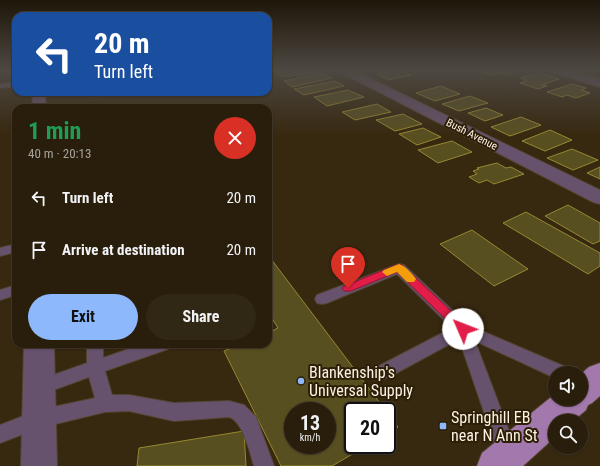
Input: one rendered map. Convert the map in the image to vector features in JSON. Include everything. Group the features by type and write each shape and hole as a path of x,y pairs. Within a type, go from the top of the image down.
{"main road":[{"path":"503,462 564,406"}],"street":[{"name":"Bush Avenue","path":"387,92 600,198"},
{"path":"39,348 39,466"}],"lane":[{"path":"0,252 12,249"},
{"path":"322,299 399,268 463,329 548,367"},
{"path":"0,295 12,291"},
{"path":"383,372 463,329"},
{"path":"463,329 503,462"},
{"path":"95,348 96,367 105,404"},
{"path":"39,387 151,348"},
{"path":"0,434 39,419 105,404 129,403 174,412 229,409 238,411 249,423 264,466"}],"building":[{"path":"299,92 318,92 304,95"},
{"path":"340,92 352,92 364,97 327,106 314,97"},
{"path":"455,92 460,94 435,101 416,93"},
{"path":"547,92 590,93 576,98 567,95 562,97"},
{"path":"470,96 488,103 459,111 442,104"},
{"path":"377,104 391,112 355,120 342,112"},
{"path":"486,108 503,115 485,121 468,113"},
{"path":"403,114 422,124 395,131 376,120"},
{"path":"521,117 541,125 510,136 491,127"},
{"path":"423,128 441,137 417,145 399,134"},
{"path":"550,130 572,140 545,151 522,141"},
{"path":"452,141 472,152 438,163 418,150"},
{"path":"572,149 598,160 573,170 547,158"},
{"path":"497,163 506,168 511,167 524,174 494,184 487,180 479,183 469,177 477,174 473,171 479,169 477,168"},
{"path":"600,167 600,179 587,173"},
{"path":"568,205 600,223 600,241 593,244 545,216"},
{"path":"526,212 600,253 600,266 588,274 503,223"},
{"path":"472,230 528,269 494,286 440,244"},
{"name":"Blankenship's Universal Supply","path":"272,260 379,402 344,402 344,454 353,454 332,466 281,466 224,351 231,348 272,348 272,331 278,328 272,318"},
{"path":"244,431 246,466 137,466 139,448"}],"slow traffic":[{"path":"387,272 399,268 411,279"}],"place":[{"name":"Blankenship's Universal Supply","path":"301,381"},
{"name":"Springhill EB near N Ann St","path":"443,426"}],"route":[{"path":"348,288 399,268 463,329"}]}
